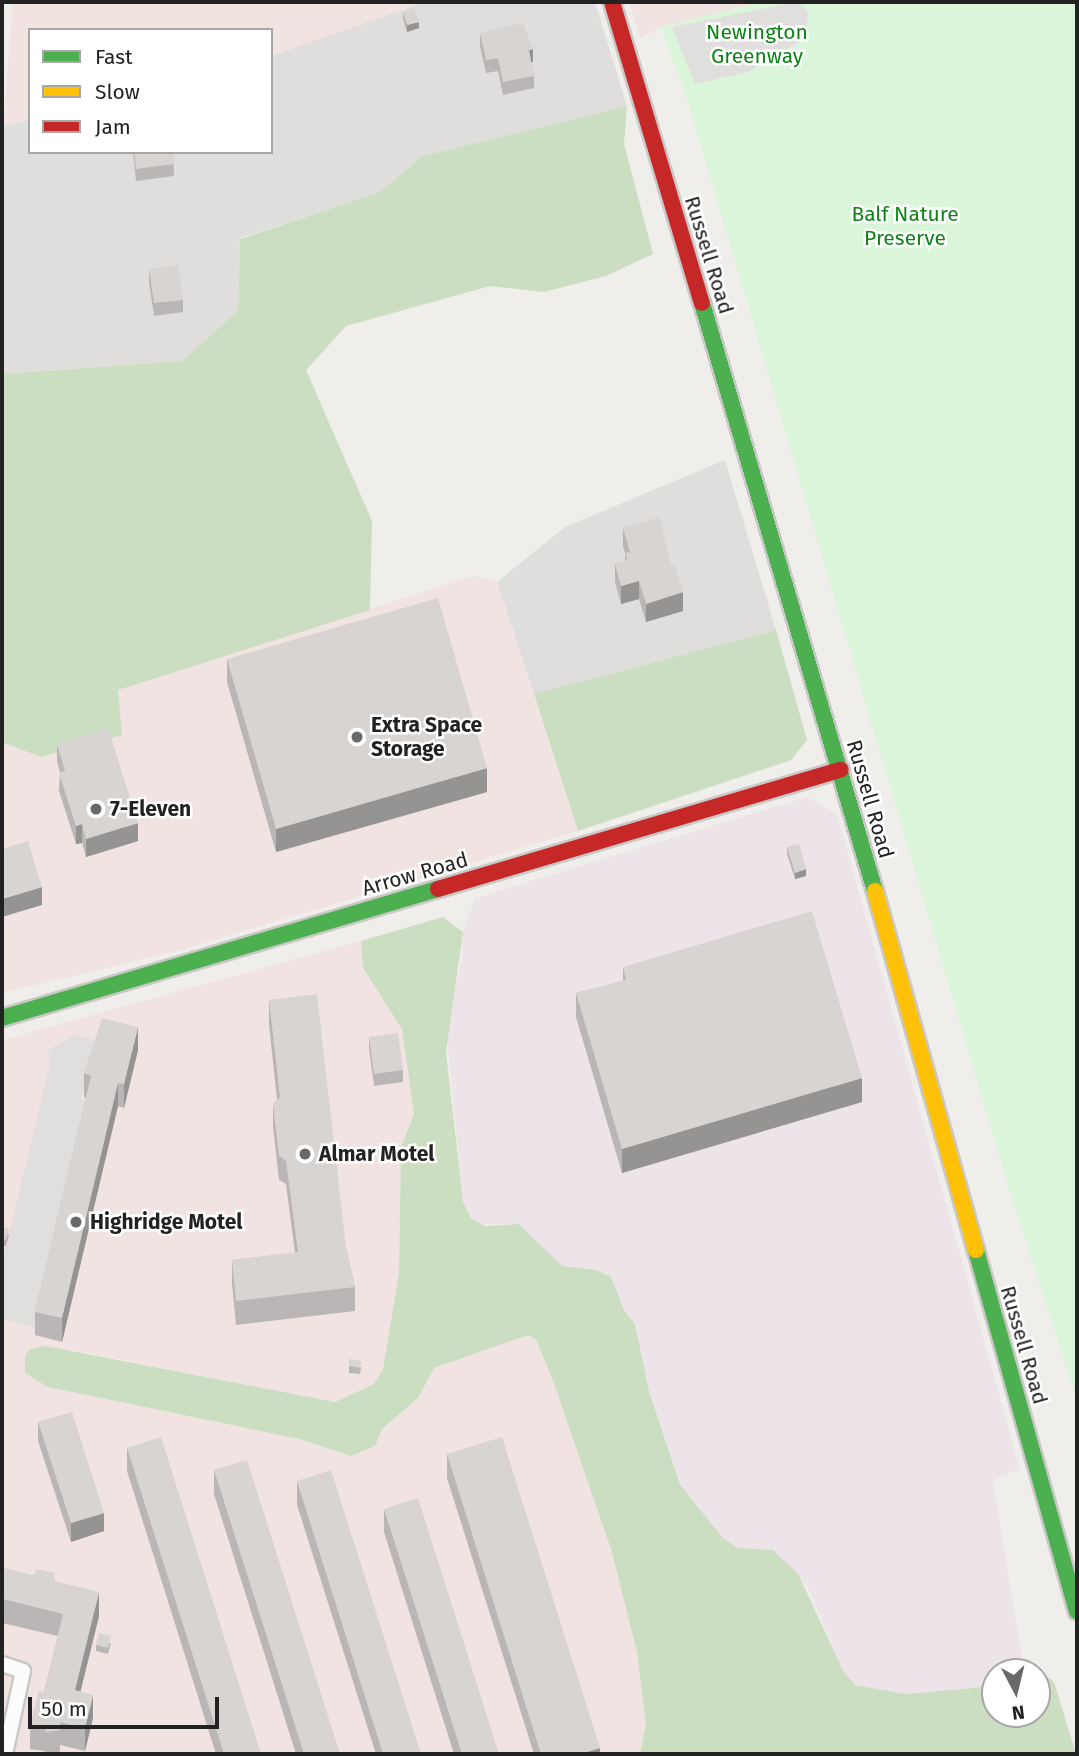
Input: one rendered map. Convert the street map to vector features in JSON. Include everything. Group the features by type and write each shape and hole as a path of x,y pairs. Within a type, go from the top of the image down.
{"street":[{"name":"Russell Road","path":"612,2 841,770 1077,1611"},
{"name":"Arrow Road","path":"2,1018 841,770"}],"lane":[{"path":"2,1664 23,1671 5,1754"}],"shaded area":[{"path":"13,2 424,2 273,55 273,28 28,28 28,120 3,126"},
{"path":"424,2 595,2 627,106 422,156 380,192 240,238 238,311 182,361 2,374 3,126 28,120 28,154 273,154 273,55"},
{"path":"629,2 761,2 661,27 640,38"},
{"path":"797,2 808,11 806,38 748,72 695,84 672,27"},
{"path":"725,460 776,630 534,694 497,582 565,527"},
{"path":"473,576 497,582 578,831 177,951 2,993 2,742 20,747 122,735 117,690"},
{"path":"807,797 837,814 1020,1469 993,1480 1022,1658 981,1658 981,1688 906,1694 855,1685 844,1672 809,1589 773,1550 738,1548 723,1538 680,1486 649,1391 635,1324 624,1310 611,1277 596,1270 562,1266 519,1224 477,1224 463,1202 446,1026 462,958 463,932 475,898"},
{"path":"361,941 363,968 402,1029 414,1114 401,1147 399,1273 383,1369 374,1384 335,1402 72,1350 48,1387 299,1439 351,1456 375,1446 382,1429 418,1398 434,1368 528,1335 535,1340 553,1381 612,1552 637,1652 646,1723 640,1754 2,1754 2,1040"},
{"path":"75,1035 97,1041 81,1099 87,1102 35,1328 2,1319 2,1263 50,1064 48,1050"}],"green space":[{"name":"Balf Nature Preserve","path":"761,2 1077,2 1077,1400 1010,1192 688,102 661,27"},
{"path":"627,106 624,144 653,254 606,276 544,292 490,286 346,326 306,370 372,521 370,610 118,690 122,735 41,757 2,742 2,374 182,361 238,311 240,239 380,192 422,156"},
{"path":"776,630 807,740 791,760 578,831 534,694"},
{"path":"443,917 463,932 446,1052 463,1202 471,1218 485,1226 519,1224 562,1266 596,1270 611,1277 624,1310 635,1324 649,1391 680,1485 723,1538 738,1548 773,1550 798,1574 844,1672 855,1685 906,1694 981,1687 981,1728 1051,1728 1051,1680 1054,1682 1076,1754 640,1754 646,1723 637,1652 612,1552 553,1381 536,1340 528,1335 434,1368 418,1398 382,1429 375,1446 351,1456 299,1439 48,1387 25,1373 25,1356 30,1349 46,1346 335,1402 374,1384 383,1369 399,1273 401,1147 414,1114 402,1029 363,968 361,941"}],"building":[{"path":"414,8 419,22 407,25 403,12"},
{"path":"523,23 533,49 529,50 534,76 503,82 498,58 486,60 480,33"},
{"path":"134,154 173,154 174,164 136,169"},
{"path":"178,265 183,300 154,303 149,269"},
{"path":"660,517 671,566 675,565 683,592 646,604 639,581 621,586 615,564 627,560 625,553 630,552 623,528"},
{"name":"Extra Space Storage","path":"438,598 487,768 276,829 227,659"},
{"name":"7-Eleven","path":"108,728 138,823 86,839 82,824 76,826 59,773 65,771 57,744"},
{"path":"28,841 42,887 2,899 2,849"},
{"path":"799,844 806,869 795,873 787,847"},
{"path":"812,911 862,1078 622,1149 576,993 626,980 623,967"},
{"name":"Almar Motel","path":"317,994 346,1248 355,1287 236,1301 232,1260 298,1252 286,1161 279,1156 273,1104 280,1097 269,1000"},
{"name":"Highridge Motel","path":"102,1018 138,1027 124,1084 118,1083 62,1318 35,1312 91,1076 84,1073"},
{"path":"398,1033 403,1070 374,1074 369,1037"},
{"path":"2,1227 9,1229 6,1240 2,1239"},
{"path":"349,1359 361,1361 360,1368 349,1366"},
{"path":"72,1412 104,1513 71,1523 38,1422"},
{"path":"161,1437 261,1754 224,1754 127,1448"},
{"path":"502,1437 600,1748 580,1754 541,1754 447,1454"},
{"path":"247,1460 340,1754 304,1754 214,1470"},
{"path":"331,1470 421,1754 383,1754 297,1481"},
{"path":"418,1498 499,1754 462,1754 384,1509"},
{"path":"2,1568 34,1576 36,1569 55,1573 54,1581 99,1592 75,1690 93,1695 85,1728 60,1722 60,1730 46,1732 45,1727 30,1725 39,1691 44,1692 63,1614 2,1599"},
{"path":"99,1633 111,1636 108,1648 96,1645"}],"traffic: fast":[{"path":"702,303 875,891"},
{"path":"2,1018 438,889"},
{"path":"976,1250 1077,1611"}],"traffic: slow":[{"path":"875,891 976,1250"}],"traffic: jam":[{"path":"612,2 702,303"},
{"path":"438,889 841,770"}],"place":[{"name":"Extra Space Storage","path":"357,737"},
{"name":"7-Eleven","path":"96,809"},
{"name":"Almar Motel","path":"305,1154"},
{"name":"Highridge Motel","path":"76,1222"}],"park label":[{"name":"Newington Greenway","path":"757,44"}]}
